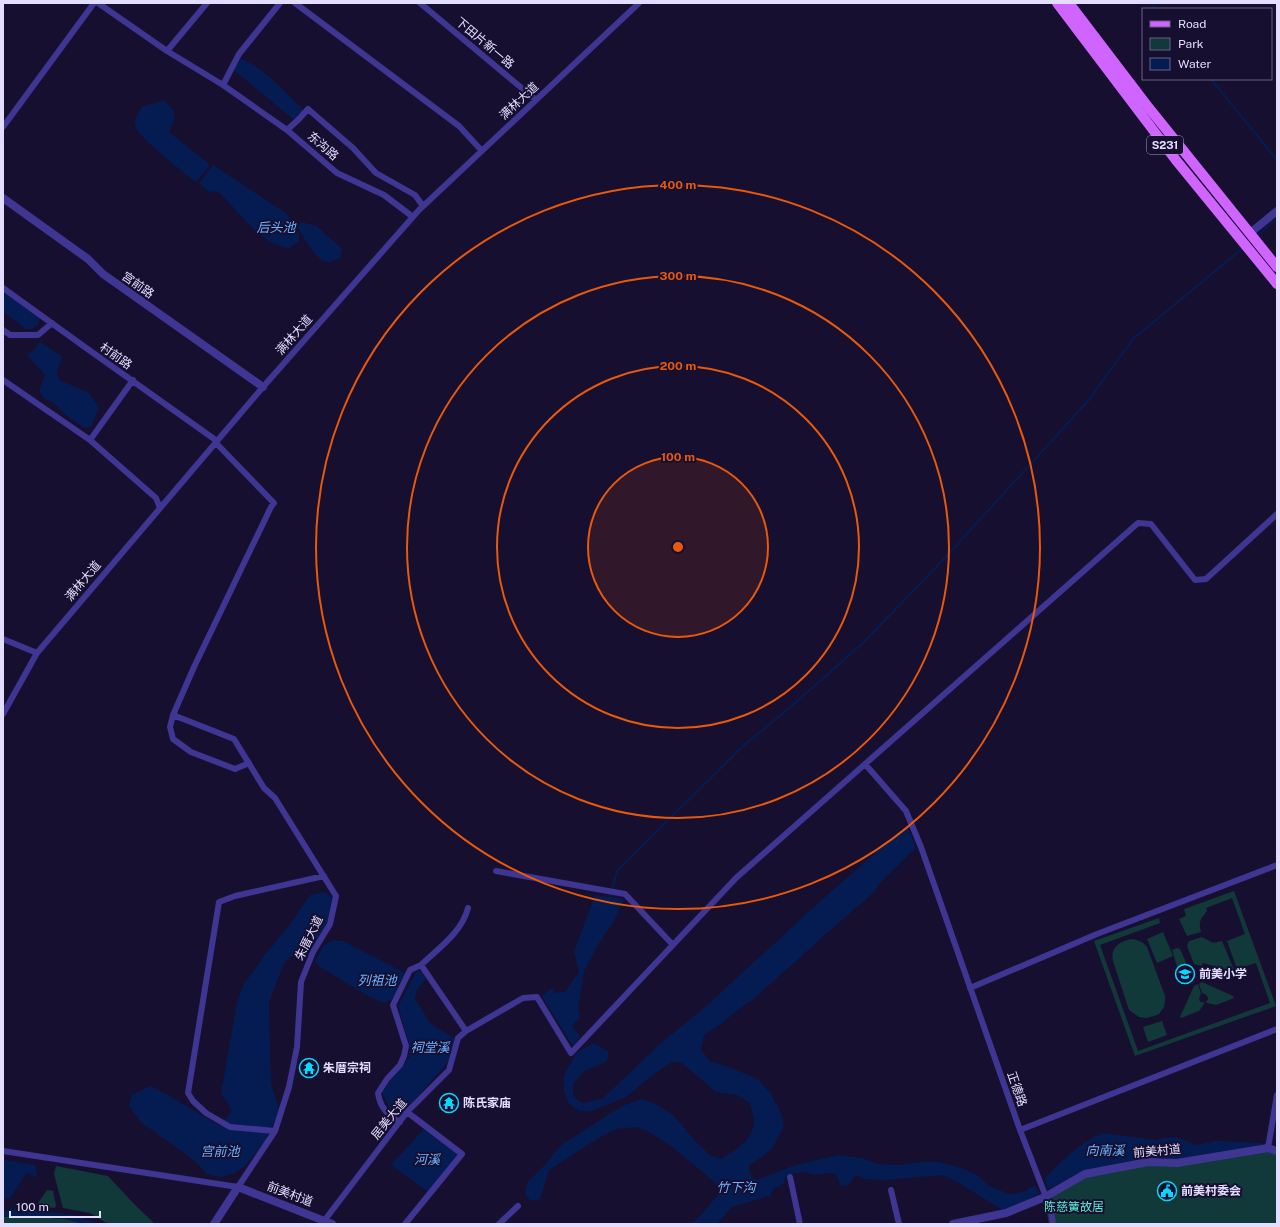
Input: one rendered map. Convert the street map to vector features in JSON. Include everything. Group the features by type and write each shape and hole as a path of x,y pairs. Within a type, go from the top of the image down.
{"main road":[{"name":"S231","path":"1057,3 1175,159 1277,284"},
{"name":"S231","path":"1070,3 1149,108 1277,267"}],"street":[{"path":"3,127 94,3"},
{"name":"东沟路","path":"98,3 167,51 223,85 287,130 337,173 384,195 413,217"},
{"path":"167,51 207,3"},
{"path":"223,85 239,54 280,3"},
{"path":"295,3 459,126 482,151"},
{"name":"下田片新一路","path":"420,3 536,100"},
{"name":"满林大道","path":"3,714 37,653 263,387 413,217 639,3"},
{"path":"287,130 308,109 353,148 376,173 415,195 423,206"},
{"name":"宫前路","path":"3,198 88,259 103,274 263,387"},
{"path":"1250,233 1277,211"},
{"name":"村前路","path":"3,288 133,380 216,442 274,503 200,655 173,715"},
{"path":"3,330 10,335 38,335 52,323"},
{"path":"3,380 90,440 156,498 160,508"},
{"path":"90,440 133,380"},
{"path":"421,965 466,1031 523,998 537,997 571,1054 736,878 1138,523 1151,524 1195,580 1206,579 1277,514"},
{"path":"3,639 37,653"},
{"path":"173,715 170,727 173,739 191,752 235,769 248,761"},
{"name":"朱厝大道","path":"173,715 234,739 264,788 275,798 336,896 330,924 313,952 301,982 297,1047 290,1086 275,1132 238,1187"},
{"name":"正德路","path":"865,764 906,811 922,846 1035,1173 1051,1210 1053,1224"},
{"path":"970,988 1097,934 1277,865"},
{"path":"496,871 625,894 673,945"},
{"path":"275,1132 230,1127 206,1113 188,1094 219,902 235,896 324,876"},
{"path":"400,1122 389,1116 385,1111 379,1102 378,1093 400,1065 406,1046 393,1005 410,970 421,965 461,926 466,917 468,908"},
{"path":"1020,1130 1277,1029"},
{"name":"居美大道","path":"328,1222 407,1112 449,1070 458,1038 466,1031"},
{"path":"1268,1148 1277,1095"},
{"path":"406,1224 462,1154 407,1112"},
{"name":"前美村道","path":"953,1224 1006,1213 1046,1197 1085,1174 1148,1162 1177,1163 1268,1148 1277,1151"},
{"path":"3,1151 238,1187 214,1224"},
{"path":"790,1177 800,1224"},
{"name":"前美村道","path":"238,1187 328,1222"},
{"path":"891,1190 899,1224"},
{"path":"499,1224 518,1206"}],"green space":[{"path":"1234,891 1276,1006 1135,1056 1094,941 1159,918 1160,923 1100,945 1138,1051 1270,1003 1256,963 1237,969 1227,941 1245,934 1232,898 1206,908 1207,911 1200,923 1201,932 1187,936 1179,919 1186,916 1184,909"},
{"path":"1163,932 1173,956 1157,963 1147,939"},
{"path":"1202,937 1213,943 1222,941 1235,972 1203,963 1202,966 1194,964 1187,946 1189,941"},
{"path":"1132,939 1144,944 1147,947 1165,996 1164,1007 1159,1014 1146,1018 1139,1017 1129,1010 1112,956 1115,948 1120,943"},
{"path":"1177,948 1180,949 1188,967 1182,973 1178,970 1172,950"},
{"path":"1202,982 1233,996 1234,998 1216,1005 1207,1003 1206,1001 1208,1000 1208,997 1202,993 1199,984"},
{"path":"1198,984 1201,994 1199,999 1201,1002 1204,1002 1204,1004 1199,1011 1181,1018 1180,1017 1194,986"},
{"path":"1162,1021 1167,1035 1148,1042 1143,1027"},
{"name":"陈慈簧故居","path":"1268,1150 1277,1153 1277,1224 1049,1224 1045,1203 1060,1191 1089,1176 1147,1165"},
{"path":"56,1166 108,1176 155,1224 108,1224 90,1213 63,1208 54,1174"},
{"path":"47,1190 53,1191 56,1205 55,1208 39,1206 38,1203"},
{"path":"17,1216 65,1219 84,1224 3,1224 3,1217"}],"water":[{"path":"241,59 250,63 266,74 302,108 302,112 297,118 293,119 234,70"},
{"path":"164,100 173,110 175,118 169,132 208,163 209,167 196,182 152,146 137,130 135,122 142,107"},
{"name":"后头池","path":"213,165 287,214 299,234 299,242 290,248 279,246 269,241 250,226 217,191 209,192 199,183"},
{"path":"301,222 317,226 342,249 340,258 331,262 326,262 316,255 298,227"},
{"path":"3,292 40,317 38,325 32,329 26,329 3,312"},
{"path":"40,342 63,357 57,370 59,380 88,392 99,407 91,428 83,427 66,415 54,403 44,398 39,391 45,375 27,355 33,351"},
{"name":"竹下沟","path":"907,825 916,848 881,882 871,895 756,997 704,1035 701,1050 710,1061 758,1079 771,1094 781,1113 784,1126 772,1149 749,1166 751,1175 757,1180 793,1166 838,1155 862,1158 878,1164 899,1165 939,1162 961,1168 977,1175 989,1186 1009,1194 1023,1192 1035,1185 1039,1193 1030,1199 1004,1211 959,1183 943,1175 885,1180 865,1179 855,1176 850,1184 843,1186 840,1185 836,1174 815,1175 804,1172 787,1175 783,1184 774,1189 769,1196 732,1207 717,1224 692,1224 718,1195 718,1185 670,1145 647,1131 636,1127 616,1129 597,1139 549,1170 540,1199 531,1201 525,1195 527,1183 544,1166 561,1145 622,1106 642,1099 654,1103 674,1116 697,1143 711,1156 721,1159 744,1143 753,1126 754,1119 750,1103 737,1095 716,1092 682,1063 672,1062 650,1077 626,1097 591,1111 580,1111 569,1104 564,1091 564,1075 577,1052 594,1043 609,1052 607,1061 583,1072 573,1085 573,1096 582,1103 602,1099 660,1044 704,1008 816,905"},
{"name":"宫前池","path":"324,892 332,897 327,923 308,955 302,954 290,957 284,963 269,1002 271,1084 279,1108 275,1120 263,1145 244,1167 234,1173 221,1177 207,1174 197,1163 183,1152 142,1123 129,1106 132,1095 150,1086 220,1126 232,1110 221,1094 237,1002 244,984 264,956 288,927 310,895"},
{"path":"595,895 624,899 615,919 597,946 584,971 578,1010 580,1017 572,1026 580,1036 574,1046 543,998 543,995 552,988 555,993 565,992 579,972 574,952"},
{"name":"列祖池","path":"334,940 343,941 405,973 392,999 385,1003 370,997 320,967 315,961 324,945"},
{"name":"祠堂溪","path":"417,971 422,972 426,979 417,989 415,999 431,1024 455,1039 449,1059 444,1067 401,1115 394,1113 391,1110 382,1092 410,1056 409,1043 398,1006"},
{"name":"河溪","path":"424,1129 459,1155 428,1192 391,1165"},
{"name":"向南溪","path":"1103,1133 1155,1140 1176,1137 1196,1145 1215,1141 1262,1143 1262,1145 1173,1161 1084,1171 1049,1189 1047,1188 1045,1178 1071,1152"},
{"path":"4,1160 35,1165 37,1175 35,1178 29,1173 26,1174 10,1198 3,1200 3,1162"},
{"path":"25,1209 76,1215 99,1224 84,1224 65,1219 17,1216 3,1217 3,1211"}],"waterway":[{"path":"1151,3 1155,8"},
{"path":"1212,80 1277,160"},
{"path":"1257,236 1277,219"},
{"path":"610,897 617,871 741,748 794,704 865,641 942,561 1088,401 1133,339 1243,248"}],"place":[{"name":"前美小学","path":"1185,974"},
{"name":"朱厝宗祠","path":"309,1068"},
{"name":"陈氏家庙","path":"449,1103"},
{"name":"前美村委会","path":"1167,1191"}]}
